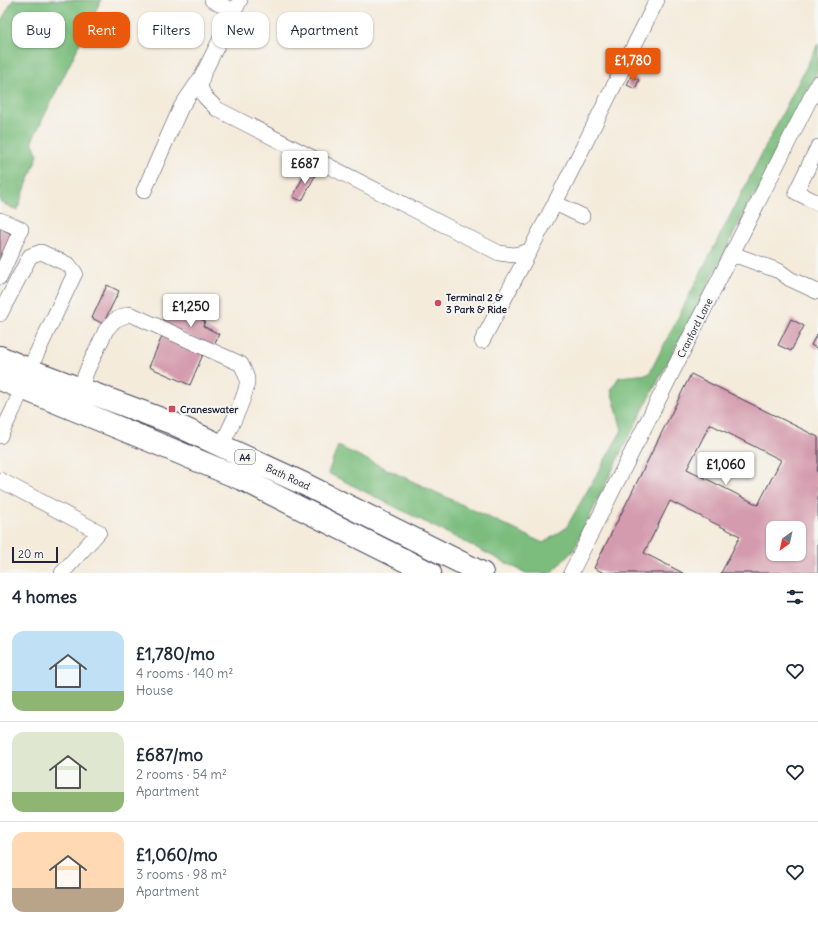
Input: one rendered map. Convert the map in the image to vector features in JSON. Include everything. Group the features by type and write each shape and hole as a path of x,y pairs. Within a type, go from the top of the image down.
{"highway":[{"name":"Bath Road","path":"0,357 26,379 163,446 244,480 430,573"},
{"name":"Bath Road","path":"0,379 26,379 80,388 172,423 304,484 482,573"}],"street":[{"path":"144,191 181,107 203,74 238,6 212,0"},
{"path":"482,341 554,203 656,0"},
{"path":"203,74 200,87 205,97 217,109 499,253 514,255 530,250"},
{"name":"Cranford Lane","path":"571,573 818,83"},
{"path":"818,147 796,192 818,203"},
{"path":"554,203 582,216"},
{"path":"0,220 21,229 0,277"},
{"path":"0,314 30,256 41,252 69,265 75,273 26,379 4,419 0,436"},
{"path":"730,258 738,256 779,272 790,279 818,292"},
{"path":"80,388 106,330 116,320 129,314 137,317 241,364 247,378 246,392 221,446"},
{"path":"0,480 99,532 62,573"}],"green space":[{"path":"13,0 101,0 95,12 73,12 73,48 78,48 32,141 38,155 17,210 0,202 0,23"},
{"path":"818,44 818,70 758,192 750,200 727,248 622,450 573,551 551,573 526,573 328,473 338,446 543,543 566,528 622,430 611,390 619,377 649,374"}],"building":[{"path":"631,76 639,80 635,89 627,85"},
{"path":"307,169 316,174 302,201 293,197"},
{"path":"0,228 15,236 0,266"},
{"path":"107,285 119,291 103,324 92,318"},
{"path":"168,311 183,318 186,312 205,321 203,326 219,334 213,347 162,324"},
{"path":"791,319 804,326 791,351 778,345"},
{"path":"163,334 204,352 190,385 149,367"},
{"path":"817,334 818,335 818,349 811,345"},
{"path":"691,374 818,437 818,466 816,471 818,472 818,573 721,573 740,536 670,501 644,553 683,573 604,573 594,568","holes":["710,424 781,460 758,505 687,469"]}],"place":[{"name":"Terminal 2 & 3 Park & Ride","path":"438,303"},
{"name":"Craneswater","path":"172,409"}]}
